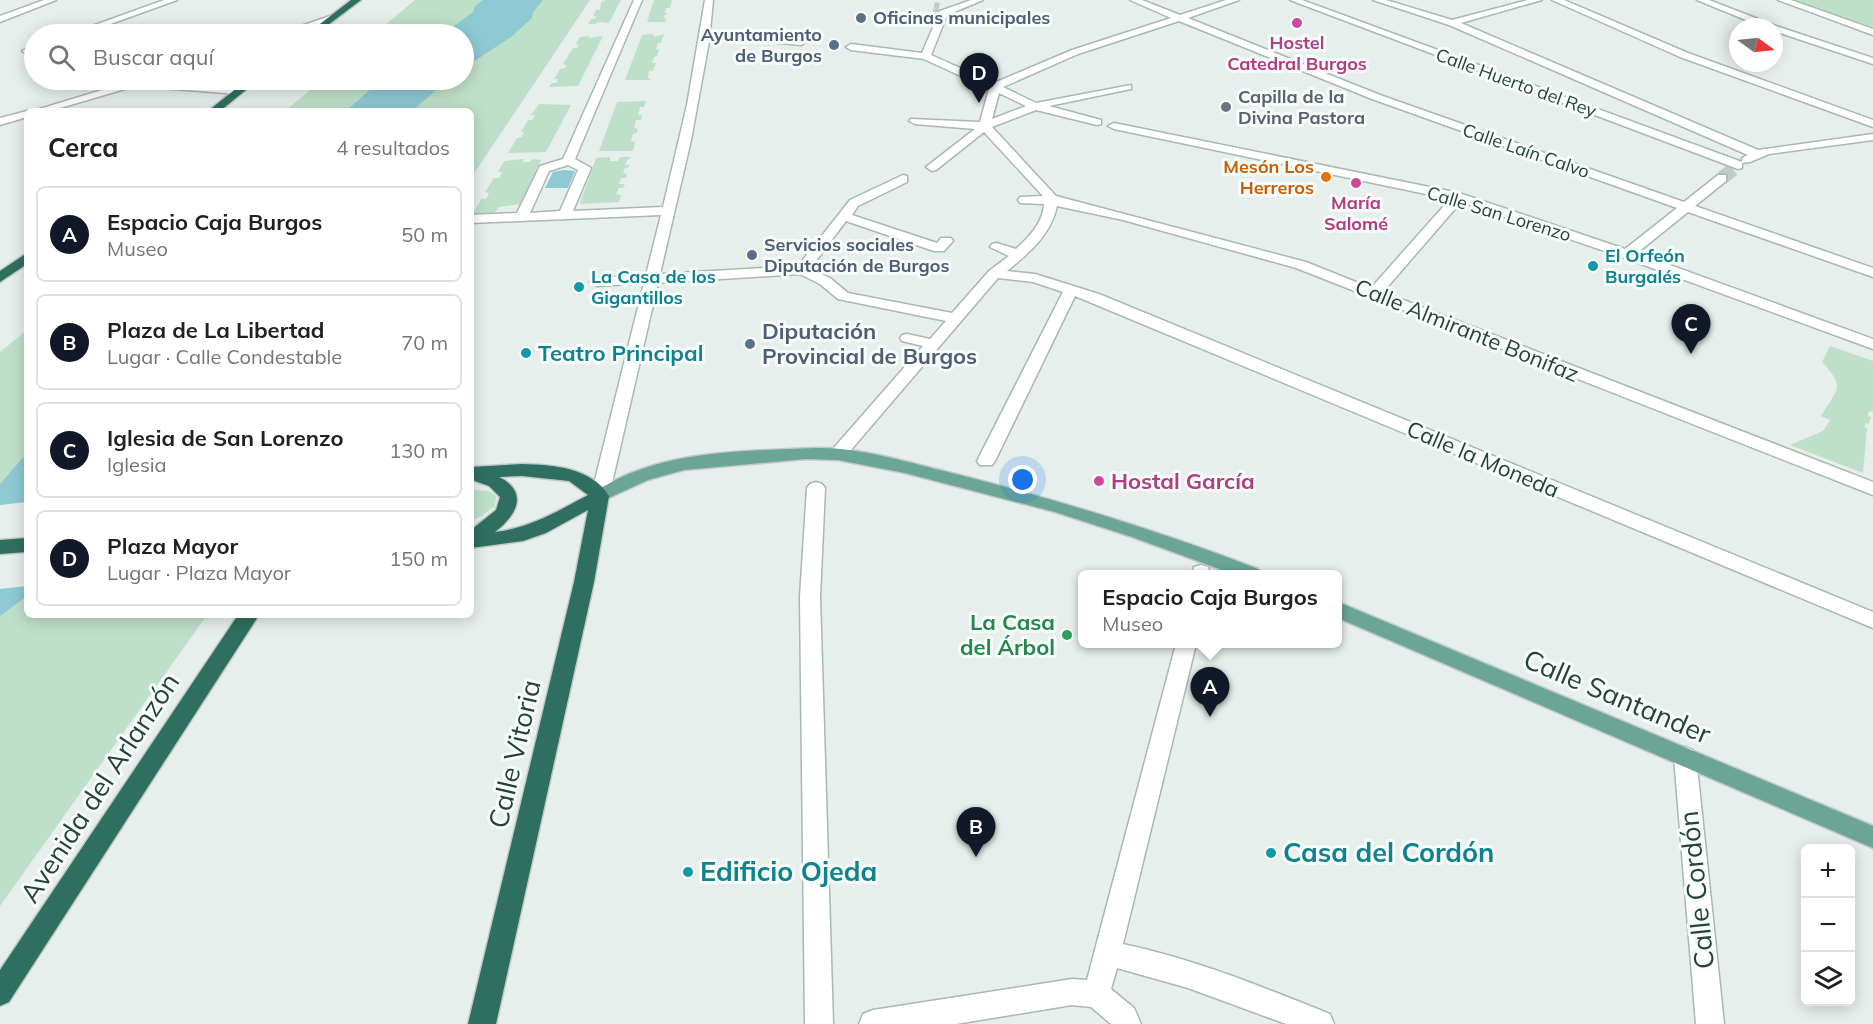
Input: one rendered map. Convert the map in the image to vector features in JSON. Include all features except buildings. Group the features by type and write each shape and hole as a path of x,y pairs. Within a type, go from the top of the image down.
{"highway":[{"path":"325,24 356,0"},
{"path":"217,108 238,91"},
{"path":"0,278 24,259"},
{"path":"474,473 531,470 565,473 593,485 600,496 540,528 516,536 474,540"},
{"path":"474,474 496,480 507,490 509,501 503,515 486,531 474,538"},
{"name":"Calle Vitoria","path":"482,1024 584,582 600,496"},
{"path":"0,547 24,545"},
{"name":"Avenida del Arlanzón","path":"0,993 247,618"}],"main road":[{"path":"600,496 650,472 684,463 838,454 974,482 1143,534 1240,570"},
{"name":"Calle Santander","path":"1342,612 1873,837"}],"street":[{"path":"0,19 52,0"},
{"path":"104,24 173,0"},
{"path":"568,160 638,0"},
{"path":"600,496 620,428 652,279 689,131 706,33 709,0"},
{"path":"926,56 943,13 980,0"},
{"name":"Calle Laín Calvo","path":"1134,0 1376,97 1873,273"},
{"path":"995,87 1075,53 1235,0"},
{"name":"Calle Huerto del Rey","path":"1294,0 1736,166 1756,154"},
{"name":"Calle Huerto del Rey","path":"1377,0 1452,23 1756,154"},
{"path":"1452,23 1538,0"},
{"path":"1556,0 1684,55 1873,124"},
{"path":"1690,0 1746,18"},
{"path":"1701,0 1743,17"},
{"path":"1782,0 1873,32"},
{"path":"317,24 330,20"},
{"path":"1783,30 1873,61"},
{"path":"706,33 801,42"},
{"path":"851,47 926,56 1035,106 1097,122"},
{"path":"985,126 995,87"},
{"path":"932,167 985,126 1035,106 1126,87"},
{"path":"48,108 109,90"},
{"path":"228,90 238,91"},
{"path":"0,122 24,115"},
{"path":"915,121 985,126 1051,199"},
{"name":"Calle San Lorenzo","path":"1114,126 1459,197 1627,254 1873,344"},
{"path":"1756,154 1873,137"},
{"path":"522,217 544,169 568,160 585,168 565,215"},
{"path":"1627,254 1722,178"},
{"path":"802,270 854,203 903,179"},
{"path":"1375,292 1459,197"},
{"path":"1024,200 1072,198"},
{"path":"838,454 857,429 994,274 1020,255 1046,222 1051,199"},
{"name":"Calle Almirante Bonifaz","path":"1051,199 1146,222 1301,265 1375,292 1594,381 1873,489"},
{"path":"474,219 669,211"},
{"path":"843,216 939,248 946,241"},
{"path":"998,247 1020,255"},
{"path":"597,282 802,270 825,281 843,296 955,318"},
{"name":"Calle la Moneda","path":"994,274 1035,278 1094,297 1873,620"},
{"path":"986,461 1071,290"},
{"path":"908,338 933,344"},
{"path":"816,488 810,597 819,1024"},
{"path":"1097,994 1185,648"},
{"name":"Calle Cordón","path":"1685,757 1710,1024"},
{"path":"1107,953 1127,957 1226,988 1320,1024"},
{"path":"873,1024 1072,992 1097,994 1124,1018 1127,1024"}],"green space":[{"path":"415,0 590,0 474,174 474,108 289,108 310,90 474,90 474,24 386,24"},
{"path":"621,0 609,23 588,24 591,19 595,19 596,16 593,16 596,10 600,10 601,2"},
{"path":"654,0 672,0 670,8 666,8 665,13 668,13 664,16 666,22 647,22"},
{"path":"1790,0 1873,0 1873,27"},
{"path":"653,34 654,37 664,34 656,49 659,50 652,63 656,63 653,71 649,71 648,78 651,80 625,80 642,35"},
{"path":"589,36 589,38 603,36 578,86 549,87 552,83 556,83 558,79 554,79 560,69 567,65 563,64 573,48 579,45 576,44 580,37"},
{"path":"646,101 644,107 640,107 638,115 642,115 641,120 636,120 634,128 638,129 631,141 635,142 633,151 599,151 617,102"},
{"path":"539,104 571,105 546,152 508,153 517,138 522,137 524,132 521,132 528,120 532,120 535,115 531,115"},
{"path":"610,157 610,161 618,161 620,157 631,157 625,165 629,167 625,168 623,173 627,174 626,178 621,178 619,184 625,184 616,194 621,195 619,202 581,204 596,158"},
{"path":"541,160 520,204 499,207 494,213 474,214 481,199 486,199 489,193 485,192 494,178 499,178 502,172 498,172 504,161"},
{"path":"24,332 24,502 0,505 0,352"},
{"path":"1830,346 1873,361 1873,412 1869,411 1868,416 1871,417 1869,424 1866,423 1864,427 1867,428 1863,473 1790,445 1823,431 1830,420 1821,416 1837,388 1834,377 1822,362"},
{"path":"474,490 489,491 496,496 495,506 474,520"},
{"path":"24,586 24,618 205,618 0,906 0,589"}],"water":[{"path":"483,0 543,0 533,12 532,18 511,37 474,61 474,24 457,24 473,12 475,6"},
{"path":"370,90 436,90 415,108 349,108"},
{"path":"575,171 568,188 545,188 553,172"},
{"path":"24,456 24,517 0,550 0,484"},
{"path":"24,552 24,598 0,616 0,588"}],"pier":[{"path":"24,502 24,522 0,553 0,505"},
{"path":"24,548 24,586 0,589 0,582"}],"tunnel":[{"path":"934,7 939,8"},
{"path":"1722,178 1735,168"}],"place":[{"name":"Oficinas municipales","path":"861,18"},
{"name":"Hostel Catedral Burgos","path":"1297,23"},
{"name":"Ayuntamiento de Burgos","path":"834,45"},
{"name":"Plaza Mayor","path":"979,103"},
{"name":"Capilla de la Divina Pastora","path":"1226,107"},
{"name":"Mesón Los Herreros","path":"1326,177"},
{"name":"María Salomé","path":"1356,183"},
{"name":"Servicios sociales Diputación de Burgos","path":"752,255"},
{"name":"El Orfeón Burgalés","path":"1593,266"},
{"name":"La Casa de los Gigantillos","path":"579,287"},
{"name":"Diputación Provincial de Burgos","path":"750,344"},
{"name":"Teatro Principal","path":"526,353"},
{"name":"Iglesia de San Lorenzo","path":"1691,354"},
{"name":"Hostal García","path":"1099,481"},
{"name":"La Casa del Árbol","path":"1067,635"},
{"name":"Espacio Caja Burgos","path":"1210,717"},
{"name":"Casa del Cordón","path":"1271,853"},
{"name":"Plaza de La Libertad","path":"976,857"},
{"name":"Edificio Ojeda","path":"688,872"}]}
